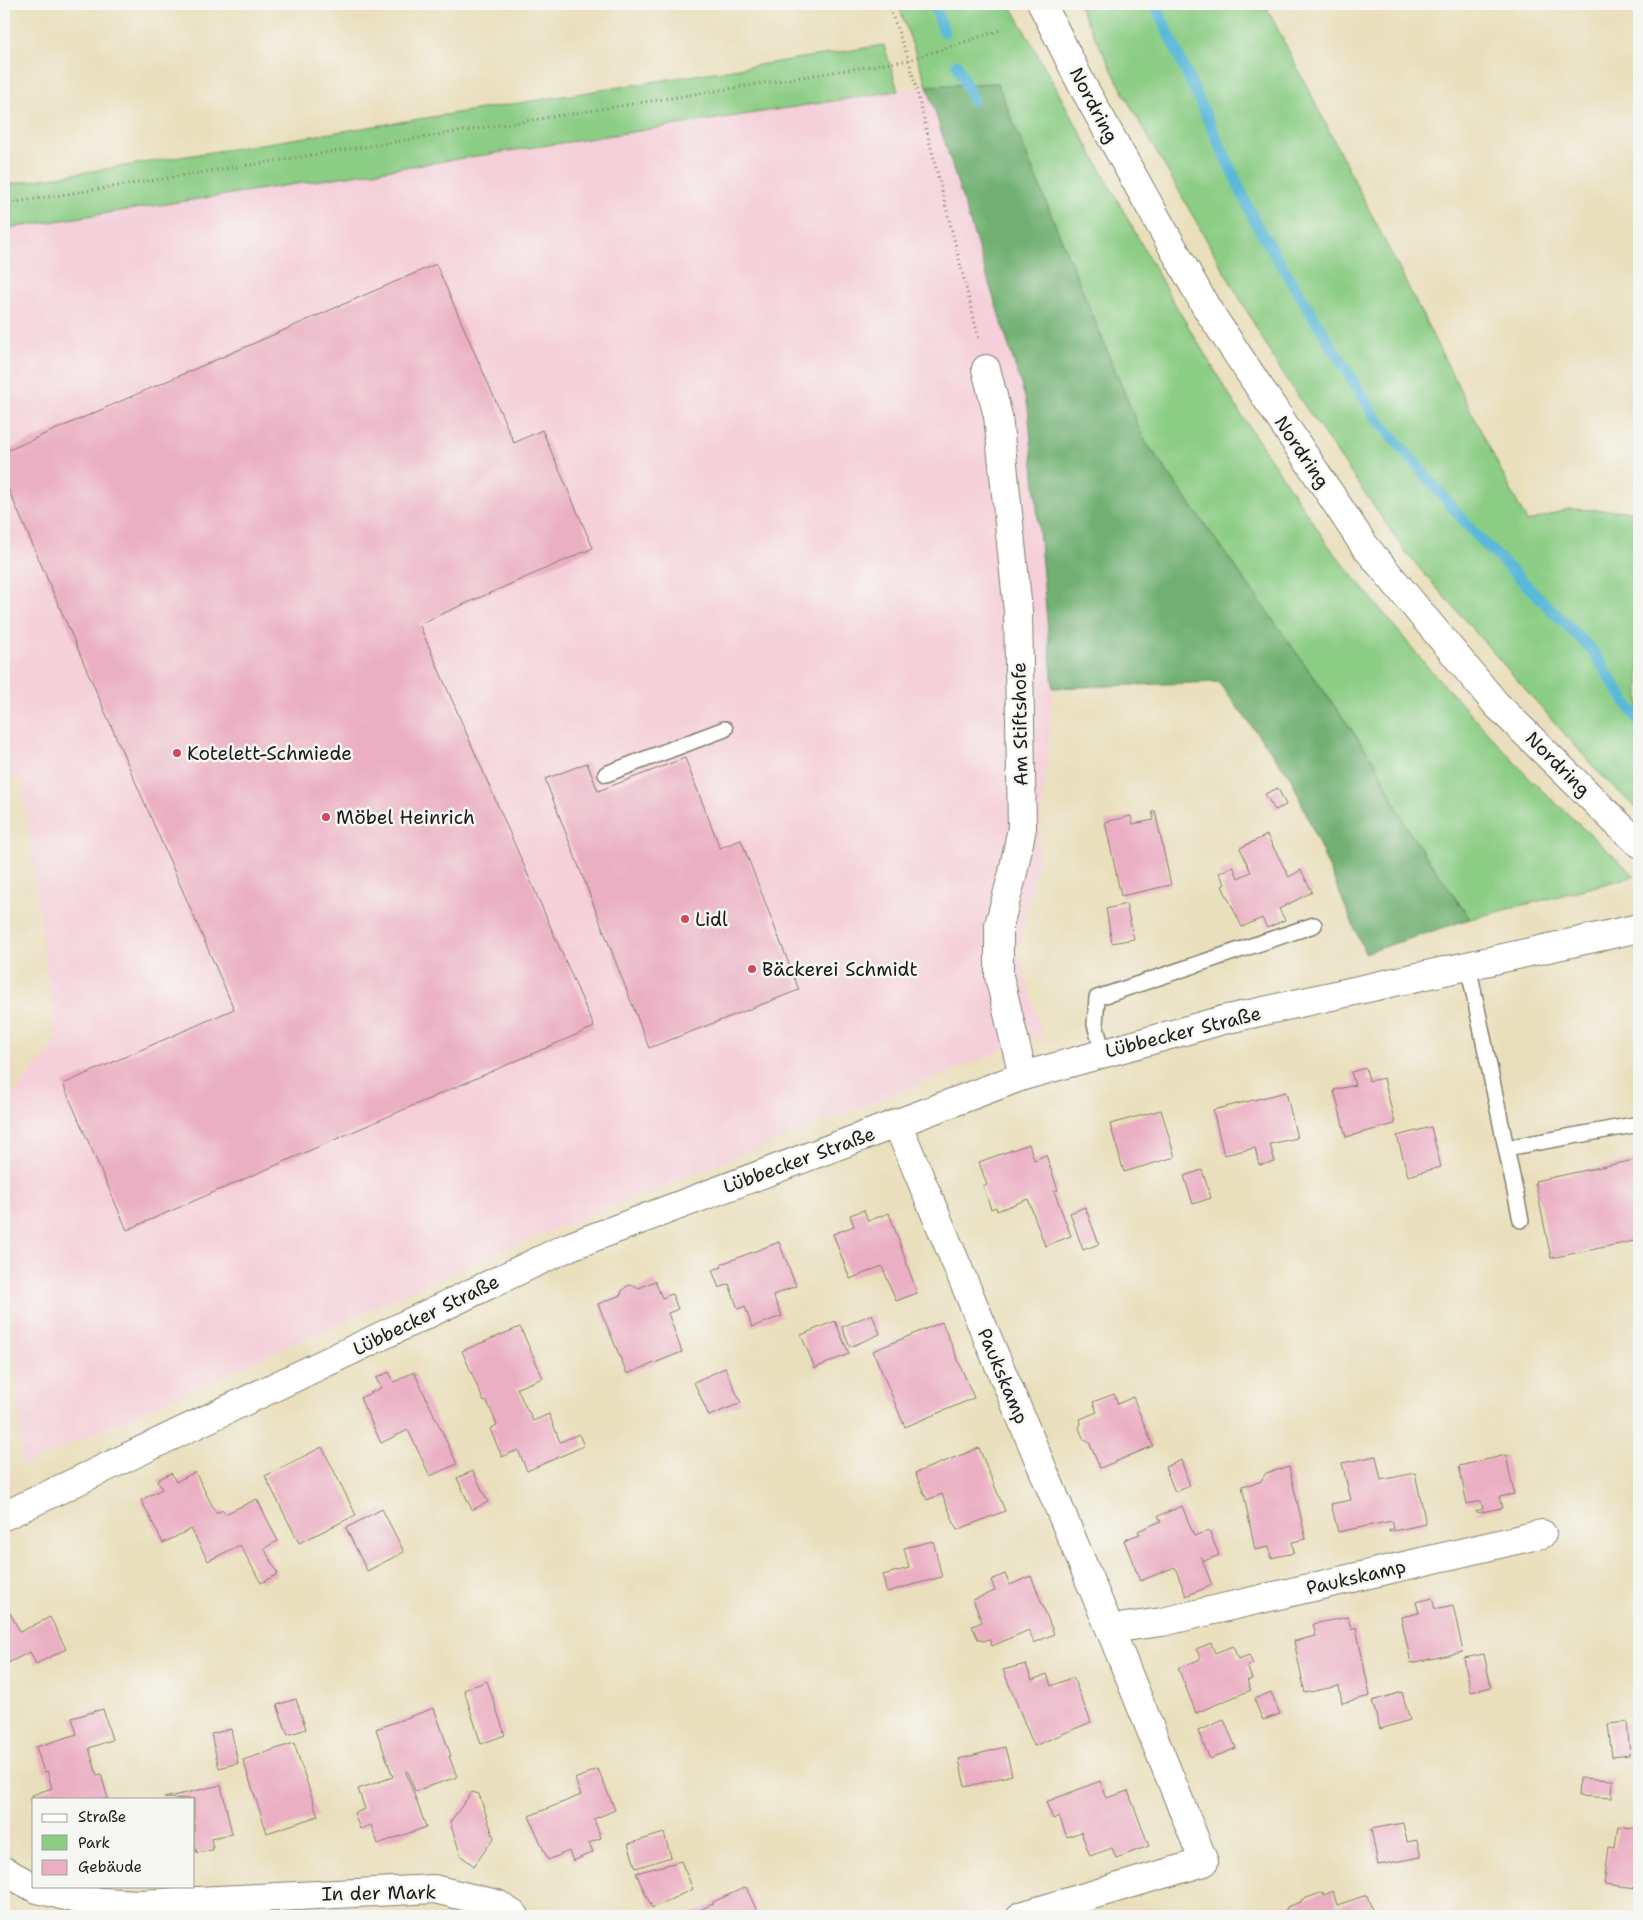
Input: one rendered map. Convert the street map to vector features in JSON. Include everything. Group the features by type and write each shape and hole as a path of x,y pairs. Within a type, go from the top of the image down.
{"street":[{"name":"Nordring","path":"1042,4 1081,83 1206,307 1364,545 1496,704 1639,843"},
{"name":"Am Stiftshofe","path":"986,369 998,416 1018,611 1022,828 1012,877 999,925 999,976 1023,1076"},
{"name":"Lübbecker Straße","path":"4,1516 568,1247 1023,1076 1223,1020 1639,928"},
{"name":"Paukskamp","path":"898,1123 1110,1629 1204,1862 1021,1916"},
{"name":"Paukskamp","path":"1110,1629 1162,1622 1542,1534"},
{"name":"In der Mark","path":"4,1870 32,1886"},
{"name":"In der Mark","path":"36,1888 85,1901 138,1904 434,1889 497,1904 515,1916"}],"lane":[{"path":"606,774 725,729"},
{"path":"1103,1053 1095,1024 1097,998 1314,925"},
{"path":"1468,965 1521,1220"},
{"path":"1506,1148 1639,1124"}],"path":[{"path":"888,4 909,60 986,369"},
{"path":"4,204 909,60 1001,30"}],"shaded area":[{"path":"927,86 1028,407 1053,688 1038,859 1018,951 1043,1034 488,1256 22,1466 4,1163 4,1118 6,1102 56,1044 22,780 4,783 4,229"}],"green space":[{"path":"898,4 1010,4 1170,296 1242,416 1328,545 1426,665 1531,780 1635,876 1470,919 1408,830 1376,764 1143,438 997,83 927,86"},
{"path":"1078,4 1265,4 1527,522 1568,509 1639,511 1639,811 1598,772 1406,553 1282,373 1130,105"},
{"path":"884,45 898,91 4,229 4,185"},
{"path":"997,83 1143,438 1376,764 1408,830 1470,919 1365,953 1291,778 1218,682 1053,688 1028,407 927,86"}],"building":[{"name":"Möbel Heinrich","path":"436,264 514,443 542,430 593,548 419,624 594,1027 127,1230 63,1084 234,1009 4,479 4,452"},
{"name":"Lidl","path":"685,758 720,848 741,840 799,990 649,1048 545,779 587,763 598,791"},
{"path":"1278,788 1286,805 1275,810 1265,794"},
{"path":"1152,811 1155,811 1171,885 1121,896 1105,822 1131,816 1133,824 1154,820"},
{"path":"1267,835 1289,877 1301,870 1312,892 1279,909 1285,920 1267,928 1262,918 1242,927 1222,886 1225,884 1219,873 1233,866 1238,878 1251,872 1240,848"},
{"path":"1126,904 1134,939 1112,943 1106,909"},
{"path":"1366,1068 1369,1081 1384,1078 1395,1124 1346,1137 1334,1090 1355,1085 1351,1072"},
{"path":"1286,1092 1297,1138 1270,1144 1275,1162 1259,1165 1255,1148 1224,1155 1213,1110"},
{"path":"1161,1110 1175,1157 1124,1172 1110,1124"},
{"path":"1431,1127 1441,1167 1408,1176 1397,1136"},
{"path":"1029,1144 1034,1160 1046,1155 1058,1190 1054,1191 1071,1236 1045,1246 1028,1199 997,1211 996,1207 991,1209 983,1186 987,1185 979,1162"},
{"path":"1639,1159 1639,1240 1551,1258 1535,1181"},
{"path":"1202,1170 1211,1198 1193,1204 1184,1176"},
{"path":"1085,1207 1099,1244 1083,1250 1070,1213"},
{"path":"864,1210 868,1221 889,1213 917,1293 896,1301 882,1266 850,1279 833,1234 854,1226 850,1215"},
{"path":"779,1242 796,1286 773,1295 782,1316 752,1327 745,1306 738,1309 729,1284 719,1288 712,1270 722,1267 721,1264"},
{"path":"655,1281 662,1298 672,1294 678,1309 668,1313 682,1352 627,1374 598,1304 621,1295 621,1292 627,1286 631,1285 639,1288"},
{"path":"872,1314 880,1334 850,1347 842,1327"},
{"path":"835,1321 849,1354 815,1368 801,1335"},
{"path":"942,1322 974,1398 905,1427 873,1351"},
{"path":"520,1327 543,1378 517,1388 528,1412 533,1421 549,1414 560,1442 579,1434 584,1446 527,1471 518,1450 502,1457 490,1429 497,1425 487,1401 484,1402 462,1351"},
{"path":"725,1368 741,1403 709,1416 694,1382"},
{"path":"389,1372 394,1382 414,1372 457,1464 430,1476 408,1430 381,1443 360,1398 381,1388 376,1378"},
{"path":"1114,1394 1118,1404 1133,1397 1153,1446 1100,1468 1089,1442 1084,1440 1079,1428 1080,1419 1097,1412 1093,1402"},
{"path":"322,1447 356,1515 299,1543 265,1476"},
{"path":"979,1448 1005,1511 957,1530 942,1494 927,1500 915,1473"},
{"path":"1506,1455 1514,1494 1499,1497 1502,1508 1477,1513 1476,1511 1483,1509 1481,1501 1467,1504 1459,1466"},
{"path":"1376,1456 1381,1480 1415,1473 1426,1524 1389,1532 1389,1530 1394,1529 1392,1521 1338,1532 1331,1504 1351,1500 1342,1463"},
{"path":"1181,1460 1190,1486 1175,1492 1165,1467"},
{"path":"1289,1467 1306,1539 1292,1542 1294,1553 1271,1558 1269,1547 1255,1550 1242,1486 1260,1482 1266,1473"},
{"path":"473,1471 488,1502 472,1510 457,1478"},
{"path":"195,1472 216,1513 223,1510 225,1514 257,1499 278,1541 264,1548 278,1574 261,1583 240,1545 208,1561 191,1529 163,1543 141,1500 162,1489 157,1480 171,1473 176,1482"},
{"path":"1182,1506 1194,1536 1209,1530 1219,1555 1204,1561 1201,1557 1212,1585 1186,1596 1175,1567 1140,1581 1124,1540 1140,1534 1138,1531 1161,1521 1158,1516"},
{"path":"382,1509 404,1552 367,1571 346,1528"},
{"path":"933,1541 942,1577 886,1592 883,1575 909,1568 904,1548"},
{"path":"1005,1574 1010,1585 1031,1576 1054,1634 1034,1643 1029,1630 992,1646 989,1639 983,1641 978,1639 972,1626 982,1622 973,1600 995,1591 991,1580"},
{"path":"1432,1598 1435,1609 1453,1605 1463,1652 1411,1663 1401,1617 1419,1613 1416,1602"},
{"path":"4,1609 7,1615 10,1613 20,1632 50,1617 66,1649 36,1664 30,1652 4,1665"},
{"path":"1348,1617 1351,1629 1356,1627 1370,1696 1342,1703 1339,1686 1305,1693 1294,1641 1316,1636 1313,1624"},
{"path":"1211,1643 1215,1653 1233,1646 1238,1659 1249,1655 1253,1664 1247,1666 1252,1679 1247,1681 1251,1690 1196,1713 1178,1668 1201,1659 1196,1649"},
{"path":"1484,1654 1491,1687 1471,1692 1464,1658"},
{"path":"1026,1664 1032,1680 1047,1674 1051,1686 1073,1677 1091,1722 1034,1746 1003,1670"},
{"path":"487,1681 505,1735 481,1744 464,1690"},
{"path":"1271,1692 1280,1714 1263,1720 1254,1699"},
{"path":"1402,1692 1410,1720 1380,1729 1372,1701"},
{"path":"296,1699 306,1729 288,1735 277,1705"},
{"path":"434,1708 457,1777 415,1791 408,1771 406,1772 426,1827 378,1844 371,1825 360,1829 354,1813 365,1809 358,1789 393,1777 376,1729"},
{"path":"103,1709 112,1740 89,1748 97,1775 101,1774 108,1798 33,1798 32,1795 52,1788 47,1771 44,1772 36,1747 77,1734 72,1718"},
{"path":"1224,1720 1236,1748 1210,1759 1198,1731"},
{"path":"1627,1722 1630,1755 1612,1757 1608,1724"},
{"path":"231,1729 238,1763 219,1768 211,1734"},
{"path":"294,1743 318,1816 267,1833 243,1760"},
{"path":"1005,1747 1012,1775 965,1787 959,1759"},
{"path":"598,1769 615,1810 594,1819 601,1838 589,1843 593,1852 573,1861 569,1851 548,1860 529,1816 581,1795 575,1779"},
{"path":"1579,1778 1613,1780 1612,1798 1578,1796"},
{"path":"1100,1781 1106,1798 1128,1791 1149,1846 1116,1858 1112,1848 1090,1856 1081,1832 1067,1837 1059,1816 1053,1819 1046,1802"},
{"path":"221,1785 232,1834 211,1838 213,1850 197,1853 195,1845 195,1798 164,1798"},
{"path":"472,1792 479,1794 494,1838 474,1866 461,1856 450,1822"},
{"path":"1403,1823 1407,1842 1417,1840 1421,1857 1378,1865 1371,1829"},
{"path":"1618,1826 1639,1829 1639,1885 1636,1888 1604,1884 1609,1847 1615,1848"},
{"path":"664,1833 671,1857 636,1868 628,1844"},
{"path":"681,1861 693,1889 652,1908 636,1873"},
{"path":"746,1887 759,1916 686,1916 713,1904 713,1902"},
{"path":"1333,1891 1337,1905 1367,1895 1374,1916 1283,1916 1287,1907 1301,1902 1301,1900 1323,1892 1324,1895"}],"waterway":[{"path":"934,4 944,32"},
{"path":"1155,4 1255,222 1374,415 1476,535 1591,649 1639,722"},
{"path":"957,64 973,101"}],"place":[{"name":"Kotelett-Schmiede","path":"177,753"},
{"name":"Möbel Heinrich","path":"326,817"},
{"name":"Lidl","path":"685,919"},
{"name":"Bäckerei Schmidt","path":"752,969"}]}
